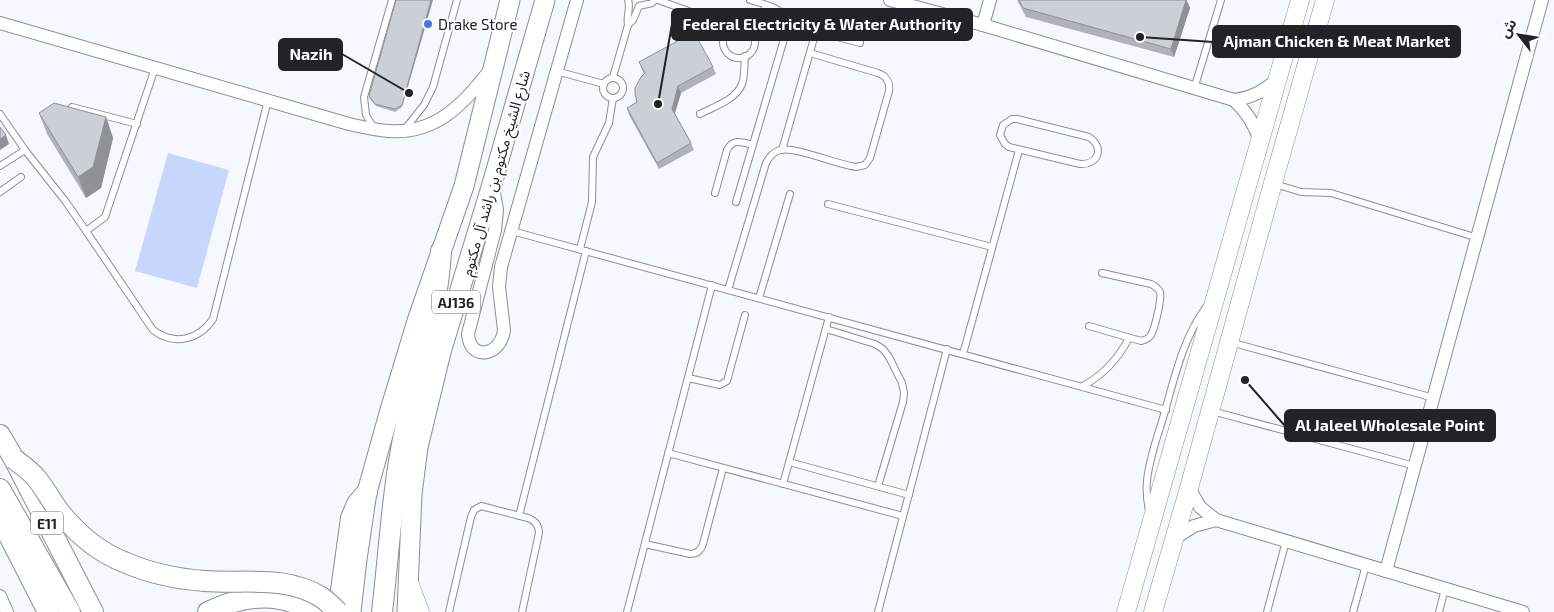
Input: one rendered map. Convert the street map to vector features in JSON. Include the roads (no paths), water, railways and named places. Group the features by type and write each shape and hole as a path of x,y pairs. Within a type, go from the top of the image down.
{"highway":[{"path":"382,612 397,471 433,316 439,284 441,251"},
{"name":"E11","path":"0,435 93,612"},
{"path":"14,459 37,479 73,527 96,546 121,561 143,569 181,578 207,581 269,581 287,584 305,589 322,598 338,612"},
{"name":"E11","path":"0,489 70,612"},
{"path":"338,612 350,518 357,504 367,492"},
{"path":"0,518 48,612"},
{"path":"208,612 226,604 256,597 278,598 293,602 312,612"}],"main road":[{"name":"شارع الشيخ مكتوم بن راشد آل مكتوم","path":"351,612 367,492 410,344 464,186 510,0"},
{"name":"شارع الشيخ مكتوم بن راشد آل مكتوم","path":"407,612 412,494 418,447 441,352 545,0"},
{"path":"1126,612 1300,0"},
{"path":"1153,612 1325,0"},
{"path":"1197,460 1187,449 1186,440 1207,358 1208,326"},
{"path":"408,580 420,612"}],"street":[{"path":"492,184 496,210 495,230 468,334 471,345 479,352 491,352 501,343 503,336 499,280 577,0"},
{"path":"983,25 990,0"},
{"path":"1386,571 1542,0"},
{"path":"896,1 1234,100 1251,97 1266,89 1278,78"},
{"path":"0,23 349,124 375,129 403,131 428,125 451,112 476,87 493,66"},
{"path":"1234,100 1251,118 1260,142"},
{"path":"1189,488 1200,507 1216,520 1523,612"},
{"path":"1175,538 1194,526 1216,520"}],"lane":[{"path":"375,129 366,115 364,98 392,0"},
{"path":"403,131 418,114 433,87 457,0"},
{"path":"613,77 628,25 628,0"},
{"path":"628,25 633,20 639,6 657,0 719,22 729,30"},
{"path":"736,202 787,29 786,19 780,11 750,0"},
{"path":"1194,89 1221,0"},
{"path":"752,33 758,26 766,5"},
{"path":"787,24 860,43"},
{"path":"700,114 731,98 739,90 743,80 746,56 755,44 752,33 744,27 738,26 729,30 724,40 726,50 735,57 746,56"},
{"path":"782,150 816,32"},
{"path":"728,290 766,163 774,153 790,150 856,168 868,162 889,92 888,80 878,72 810,53"},
{"path":"86,231 105,217 155,68"},
{"path":"556,71 604,84"},
{"path":"613,77 620,80 624,88 620,96 613,98 604,92 604,84 609,78 613,77"},
{"path":"519,516 583,250 592,197 592,162 609,123 613,98"},
{"path":"0,114 25,150 66,202 153,330 171,339 180,339 200,333 208,327 213,319 268,100"},
{"path":"72,107 137,124"},
{"path":"1012,119 1089,137 1095,140 1098,146 1096,158 1086,164 1019,150 1005,144 1000,135 1003,125 1012,119"},
{"path":"715,193 730,144 737,141 753,145"},
{"path":"0,166 25,150"},
{"path":"963,354 1019,150"},
{"path":"0,192 21,177"},
{"path":"1273,183 1301,192 1331,193 1478,238"},
{"path":"759,298 790,194"},
{"path":"828,204 992,247"},
{"path":"512,231 1166,410"},
{"path":"1089,326 1141,341 1145,340 1151,335 1161,298 1160,291 1152,284 1102,273"},
{"path":"627,612 712,285"},
{"path":"1152,521 1147,496 1147,477 1187,340 1200,316 1216,295"},
{"path":"688,378 720,385 727,381 745,315"},
{"path":"782,484 829,317"},
{"path":"826,329 879,346 887,353 902,384 903,402 878,486"},
{"path":"1082,386 1110,366 1129,338"},
{"path":"1229,342 1434,398"},
{"path":"878,612 947,349"},
{"path":"1210,410 1415,466"},
{"path":"668,453 903,516"},
{"path":"789,462 909,495"},
{"path":"645,544 690,554 700,550 704,544 723,468"},
{"path":"449,612 470,517 474,510 481,506 532,520 538,525 539,533 522,612"},
{"path":"1267,612 1286,541"},
{"path":"1353,612 1366,565"},
{"path":"1439,612 1445,589"}],"place":[{"name":"Drake Store","path":"428,24"},
{"name":"Ajman Chicken & Meat Market","path":"1140,37"},
{"name":"Nazih","path":"409,93"},
{"name":"Federal Electricity & Water Authority","path":"658,104"},
{"name":"Al Jaleel Wholesale Point","path":"1245,380"}]}
